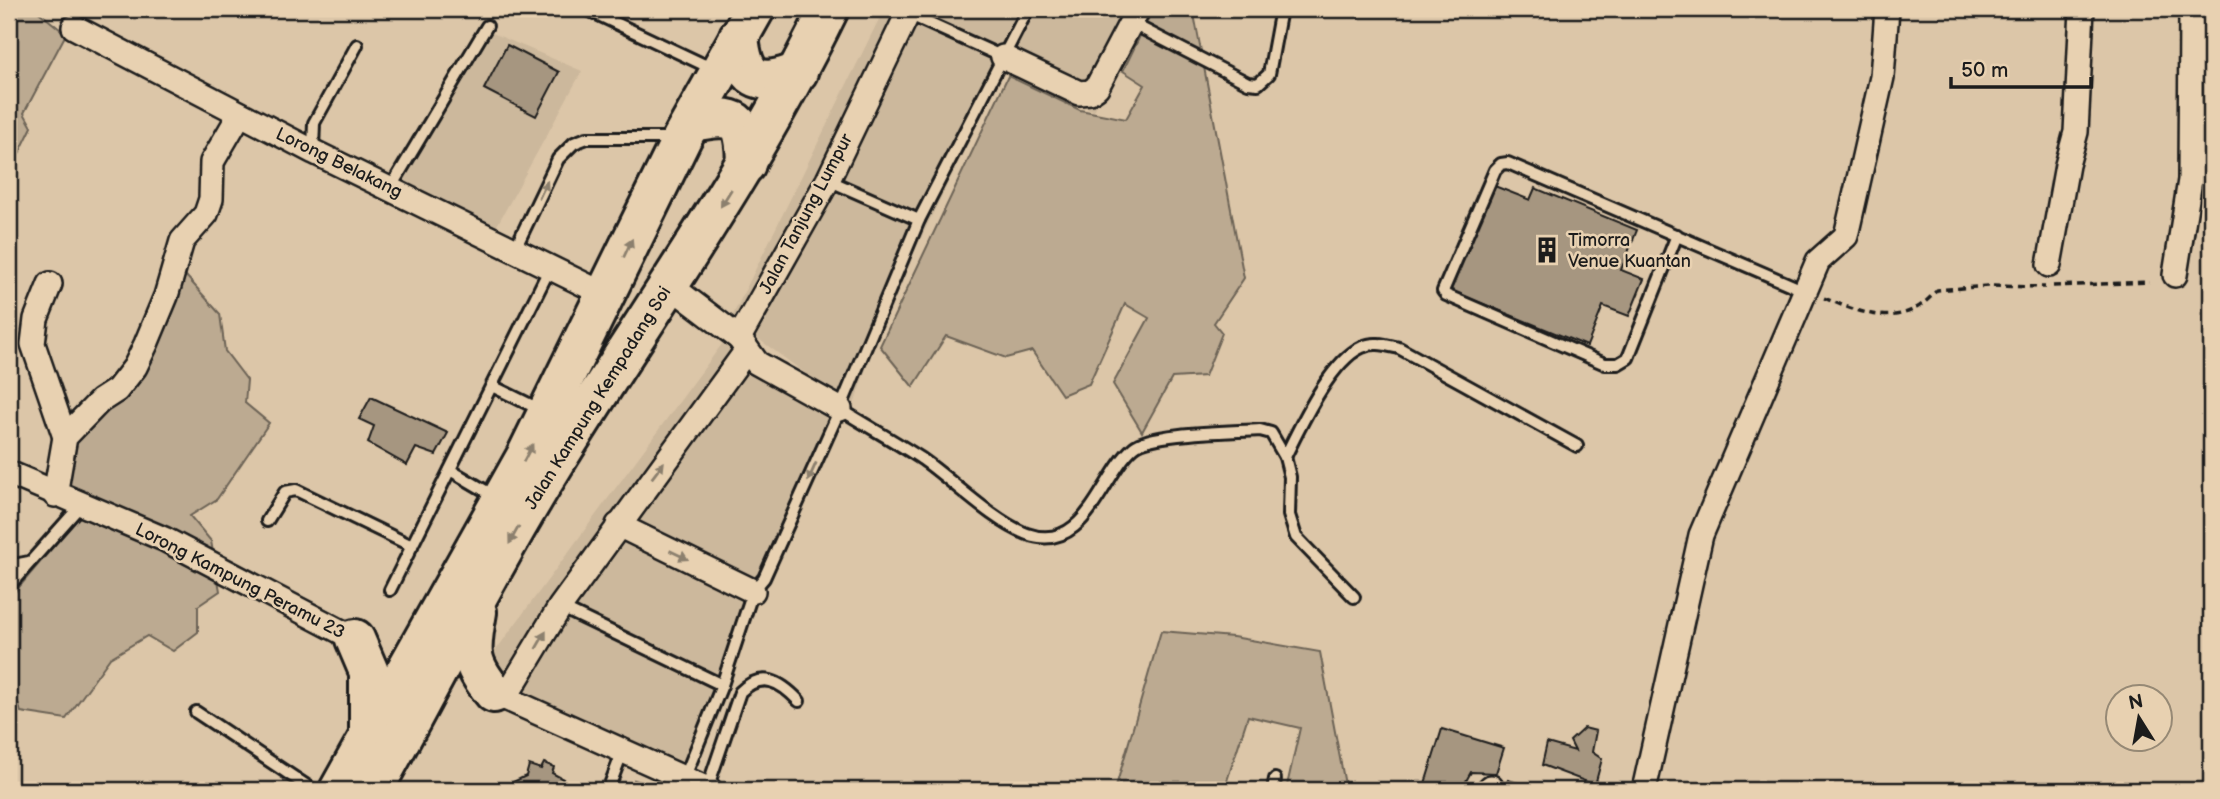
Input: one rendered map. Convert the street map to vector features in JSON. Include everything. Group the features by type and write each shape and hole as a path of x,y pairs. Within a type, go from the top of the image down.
{"highway":[{"name":"Jalan Kampung Kempadang Soi","path":"373,790 551,469 746,164 798,72 829,9"},
{"name":"Jalan Kampung Kempadang Soi","path":"339,790 439,615 548,414 687,130 747,22"},
{"path":"747,22 743,65 755,78 773,80 798,72"},
{"path":"687,130 722,116 735,120 744,131 746,164"},
{"path":"480,597 471,649 472,662 500,696"},
{"path":"355,639 389,644 403,639 439,615"},
{"path":"355,639 369,672 369,739"},
{"path":"408,729 452,696 469,692 500,696"}],"street":[{"path":"1644,790 1701,535 1818,261 1846,236 1882,77 1887,9"},
{"path":"2049,265 2067,165 2076,132 2082,9"},
{"path":"2175,275 2190,180 2191,9"},
{"name":"Jalan Tanjung Lumpur","path":"500,696 743,344 828,180 909,11"},
{"path":"1003,57 1080,93 1090,92 1097,87 1134,16"},
{"name":"Lorong Belakang","path":"74,27 314,152 391,187 606,295"},
{"path":"65,437 100,401 117,390 135,367 166,296 182,241 206,214 211,199 212,162 240,114"},
{"path":"50,284 36,319 33,344 65,437 55,495"},
{"path":"668,284 743,344 757,363 840,409"},
{"name":"Lorong Kampung Peramu 23","path":"9,473 55,495 164,539 355,639"},
{"path":"618,525 753,591"},
{"path":"500,696 622,753 709,789"}],"lane":[{"path":"586,9 719,71"},
{"path":"684,779 722,685 753,591 764,578 840,409 919,220 1028,9"},
{"path":"1134,16 1248,83 1258,84 1269,74 1281,9"},
{"path":"909,11 1003,57"},
{"path":"391,187 487,26"},
{"path":"314,152 314,123 357,45"},
{"path":"514,251 558,159 574,143 587,138 687,130"},
{"path":"1676,235 1628,358 1618,364 1605,364 1446,295 1443,291 1495,170 1501,164 1508,163 1676,235 1805,291"},
{"path":"828,180 919,220"},
{"path":"390,590 550,268"},
{"path":"1284,457 1315,399 1348,356 1362,346 1378,343 1399,348 1577,446"},
{"path":"492,386 548,414"},
{"path":"840,409 922,459 1027,534 1048,536 1064,533 1078,525 1134,447 1151,439 1260,430 1271,433 1284,457 1290,477 1289,515 1296,537 1354,597"},
{"path":"450,470 502,500"},
{"path":"267,521 285,492 296,490 412,546"},
{"path":"9,586 81,505"},
{"path":"9,566 32,561"},
{"path":"560,607 722,685"},
{"path":"709,789 740,692 750,683 762,679 784,686 799,701"},
{"path":"197,712 313,790"},
{"path":"608,790 622,753"},
{"path":"288,790 295,780"}],"path":[{"path":"1805,291 1851,309 1883,317 1920,310 1937,290 2148,282"}],"shaded area":[{"path":"9,9 35,9 66,34 24,113 32,127 9,174"},
{"path":"884,9 1144,9 1094,111 1004,68 883,316 853,408 731,319"},
{"path":"1153,9 1193,9 1244,278 1214,323 1222,333 1205,376 1172,378 1142,432 1113,384 1149,318 1125,304 1089,384 1062,395 1032,351 1006,358 946,336 913,387 880,346 1008,76 1080,110 1126,119 1145,85 1123,71"},
{"path":"490,32 582,71 495,229 402,182"},
{"path":"178,267 220,314 225,351 247,380 245,403 269,423 217,499 190,516 211,541 220,591 198,606 198,632 173,651 147,636 110,658 66,719 21,712 16,697 9,696 9,599 92,501 63,489 72,438 128,387"},
{"path":"722,344 842,421 746,628 692,772 500,683 485,665"},
{"path":"1161,631 1233,637 1320,652 1346,790 1286,790 1300,728 1248,716 1224,790 1115,790"}],"building":[{"path":"507,45 559,72 536,116 484,89"},
{"name":"Timorra Venue Kuantan","path":"1492,185 1530,200 1535,188 1637,230 1621,270 1644,279 1629,316 1603,306 1587,346 1449,290"},
{"path":"371,397 448,433 436,455 416,448 407,465 368,443 374,426 359,419"},
{"path":"1584,728 1596,731 1592,752 1602,759 1595,785 1542,765 1547,743 1575,751 1570,741"},
{"path":"1442,729 1504,748 1496,773 1471,772 1461,790 1423,790"},
{"path":"544,763 554,767 552,773 563,779 560,784 567,787 565,790 511,790 513,782 526,776 529,765 541,769"},
{"path":"634,780 663,788 630,790"},
{"path":"1508,780 1525,785 1523,790 1503,790"}],"place":[{"name":"Timorra Venue Kuantan","path":"1547,250"}]}
